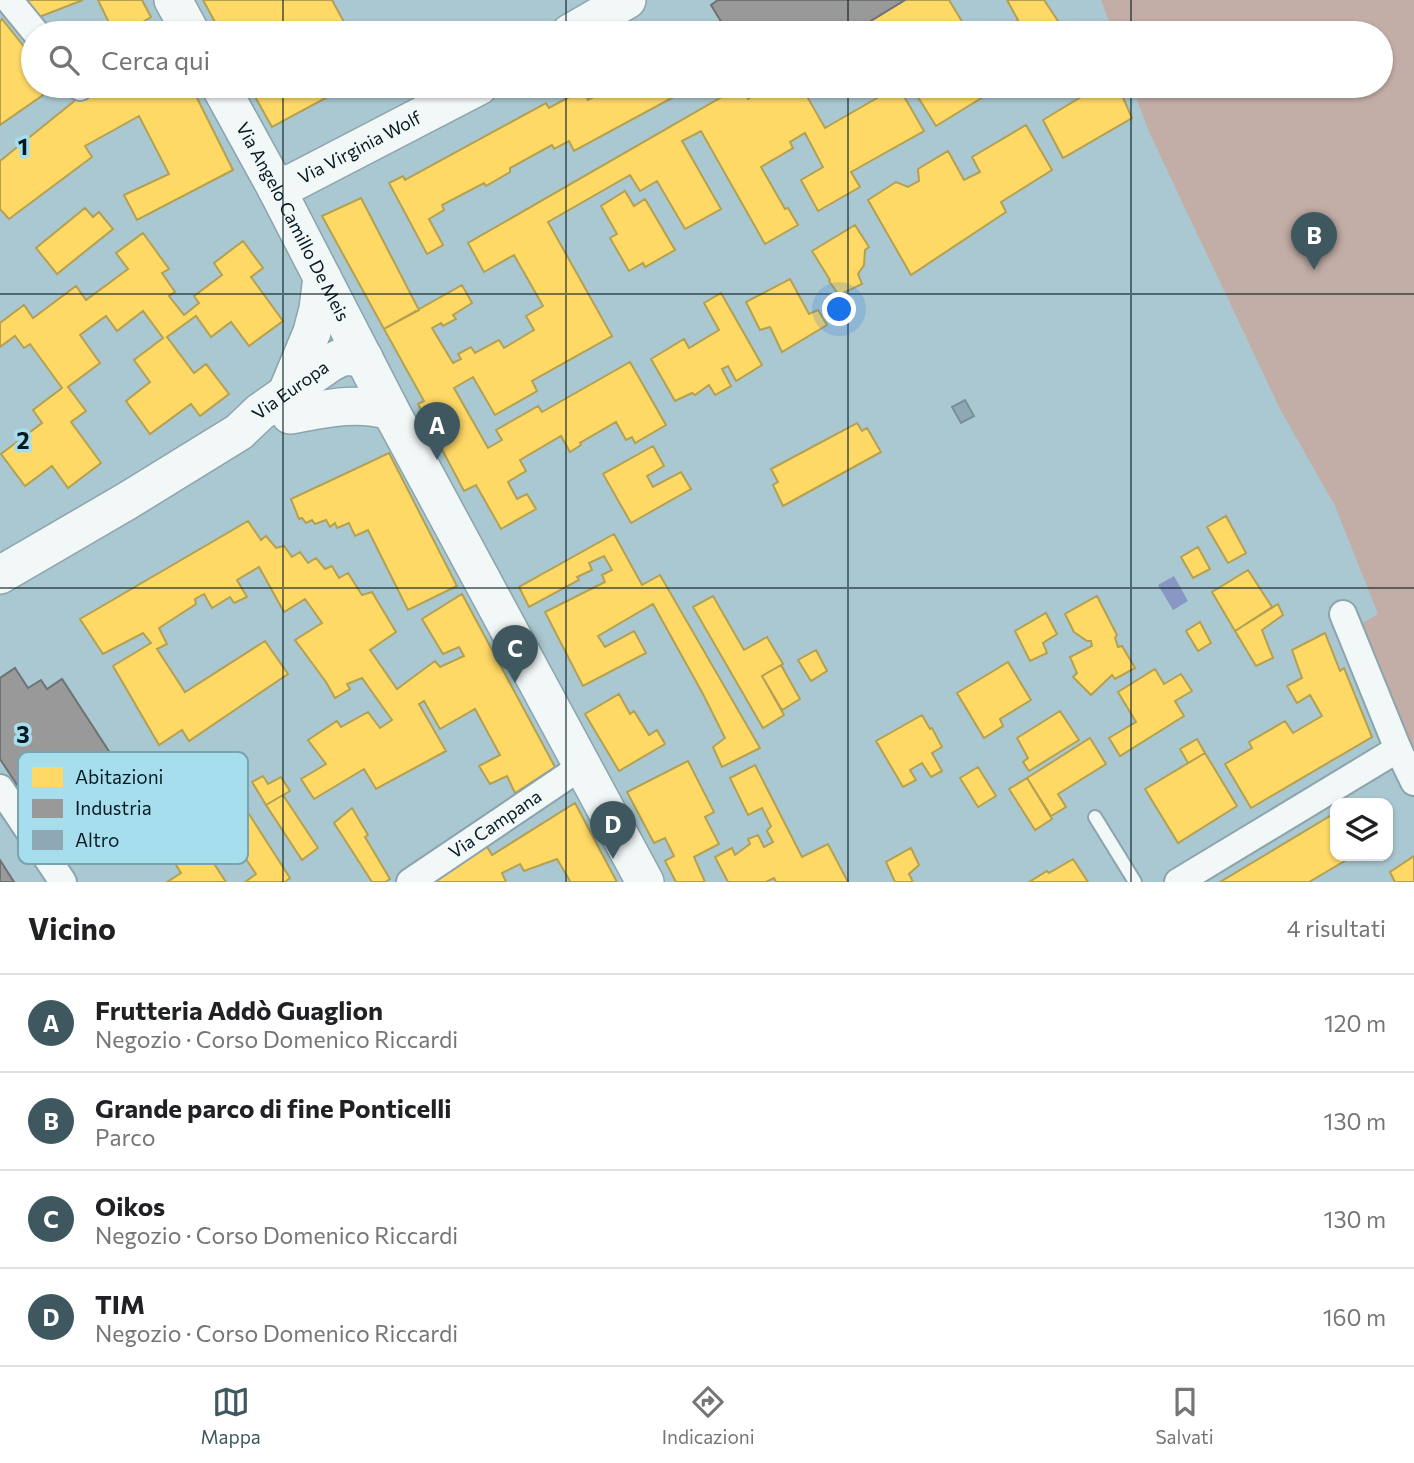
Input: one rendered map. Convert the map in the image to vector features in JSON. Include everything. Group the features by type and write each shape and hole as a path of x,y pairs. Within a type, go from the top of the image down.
{"main road":[{"path":"173,0 184,21"},
{"path":"591,21 627,0"},
{"name":"Via Angelo Camillo De Meis","path":"227,98 276,188 390,411 645,882"},
{"name":"Via Virginia Wolf","path":"276,188 294,182 456,98"},
{"path":"322,277 312,332 289,403 369,406 390,411"},
{"name":"Via Europa","path":"0,575 239,432 267,425 289,403 345,383 354,376 364,358"}],"street":[{"path":"9,0 26,21"},
{"path":"1343,614 1414,782"},
{"path":"1178,882 1398,749"},
{"name":"Via Campana","path":"410,882 582,765"},
{"path":"0,788 18,815"},
{"path":"51,864 63,882"}],"lane":[{"path":"1095,817 1135,882"}],"shaded area":[{"path":"1101,0 1414,0 1414,750 1359,625 1378,614 1335,506 1280,409 1149,132 1136,98 1393,98 1393,21 1109,21"}],"water":[{"path":"1174,576 1188,601 1173,610 1158,585"}],"building: Abitazioni":[{"path":"24,0 83,0 39,17"},
{"path":"98,0 142,0 151,17 144,21 108,21"},
{"path":"203,0 332,0 343,21 214,21"},
{"path":"905,0 949,0 962,21 871,21"},
{"path":"1007,0 1044,0 1058,21 1017,21"},
{"path":"2,19 21,43 21,98 39,98 0,125"},
{"path":"78,98 197,98 233,170 137,220 124,195 169,174 139,116 85,146 92,157 9,219 0,209 0,161"},
{"path":"256,98 326,98 272,127"},
{"path":"567,98 672,98 574,151 569,141 554,149 552,145 510,168 510,172 486,186 484,183 442,205 444,210 429,219 443,245 427,254 389,183 403,176 405,180 546,103 549,108"},
{"path":"720,98 808,98 825,128 877,98 905,98 924,131 851,172 860,187 818,211 801,180 823,167 805,133 790,142 793,148 761,167 785,209 788,208 798,225 765,244 701,131 682,141 721,209 685,229 657,181 640,191 630,175 548,222 612,336 532,381 537,391 495,415 473,377 454,388 488,448 502,440 496,430 538,406 542,412 630,362 666,425 635,443 632,437 626,440 616,422 570,452 561,436 520,460 526,471 508,482 517,499 527,494 536,509 501,529 476,485 464,491 418,404 424,401 384,329 462,285 472,303 453,315 456,319 432,328 453,363 461,359 458,354 471,347 475,353 499,340 504,348 534,330 526,316 543,306 514,255 484,272 468,243"},
{"path":"918,98 982,98 936,126"},
{"path":"1079,98 1123,98 1132,118 1063,158 1043,120"},
{"path":"1026,125 1052,170 1001,202 1006,212 911,275 868,200 896,182 908,187 919,181 918,169 948,151 964,180 980,172 972,157"},
{"path":"625,191 634,206 645,199 675,250 645,267 643,263 629,271 610,238 617,234 601,206"},
{"path":"361,198 419,310 384,329 322,216"},
{"path":"85,208 93,217 99,212 113,229 57,274 36,248"},
{"path":"855,225 869,247 865,250 864,265 858,274 862,284 839,295 812,251"},
{"path":"143,233 169,269 162,273 175,292 169,296 184,315 199,303 194,296 222,275 214,263 243,241 263,268 251,277 283,321 249,346 231,322 211,337 196,316 167,337 194,373 206,364 229,394 200,416 191,404 150,434 126,401 150,382 134,360 163,338 143,311 117,331 106,316 80,335 100,363 68,387 86,411 71,422 101,463 68,488 52,466 25,486 1,454 42,423 33,410 62,388 30,344 24,348 15,336 0,347 0,323 24,305 33,318 76,286 86,300 128,269 116,253"},
{"path":"790,279 809,314 818,310 827,325 782,352 770,327 760,330 746,302"},
{"path":"721,293 762,365 736,381 728,366 722,369 731,386 715,395 709,385 695,395 692,393 675,401 651,359 684,339 689,348 719,330 704,303"},
{"path":"857,423 862,431 867,428 881,452 783,506 773,485 778,482 771,469"},
{"path":"653,446 664,466 647,476 653,487 681,472 691,489 631,523 603,474"},
{"path":"389,453 457,586 408,610 368,530 355,536 349,523 337,528 335,523 330,527 326,520 315,524 312,520 306,523 302,518 299,519 291,499"},
{"path":"1226,516 1246,553 1228,563 1207,527"},
{"path":"248,521 261,540 266,536 276,548 284,546 292,557 300,552 308,563 316,558 325,569 332,566 339,578 348,573 362,595 372,592 396,632 370,650 397,689 435,661 440,667 464,656 459,647 443,654 422,619 462,594 555,767 515,793 507,776 490,784 479,766 500,755 475,709 440,729 424,701 419,704 446,751 376,789 364,769 314,799 301,779 326,764 308,740 337,721 341,727 368,712 380,728 392,720 362,678 347,684 350,689 335,698 295,640 322,623 305,599 284,612 259,567 237,580 247,597 234,603 230,597 212,608 204,594 195,599 196,604 159,628 167,644 157,649 185,692 265,641 288,674 189,741 182,730 159,745 113,666 151,643 143,633 103,654 80,619"},
{"path":"614,534 642,585 660,575 760,748 722,767 713,747 725,738 653,604 598,636 605,647 634,631 646,653 583,686 545,612 605,582 602,575 612,570 604,556 589,563 592,570 577,577 579,580 529,607 519,587"},
{"path":"1198,547 1210,569 1193,578 1181,557"},
{"path":"1248,570 1272,607 1235,631 1212,592"},
{"path":"713,596 744,650 767,637 783,664 762,676 784,715 763,728 693,607"},
{"path":"1097,596 1117,635 1115,638 1118,647 1122,646 1135,668 1115,679 1112,675 1091,695 1073,677 1077,673 1070,657 1092,646 1091,641 1074,632 1065,614"},
{"path":"1278,604 1283,615 1262,630 1273,658 1256,666 1235,631"},
{"path":"1046,613 1057,634 1043,643 1047,653 1030,661 1015,631"},
{"path":"1200,622 1211,643 1198,651 1186,631"},
{"path":"1325,633 1340,671 1344,668 1372,737 1251,808 1225,764 1252,748 1249,742 1285,721 1293,733 1322,716 1310,695 1297,703 1287,686 1302,678 1292,650"},
{"path":"816,650 827,671 811,681 798,660"},
{"path":"1008,662 1031,700 1000,719 1003,726 984,738 957,693"},
{"path":"781,665 800,699 782,710 762,676"},
{"path":"1155,669 1164,684 1181,674 1192,691 1175,701 1184,716 1120,756 1109,738 1136,722 1118,692"},
{"path":"619,694 630,714 634,711 649,735 657,730 665,744 619,771 585,714"},
{"path":"1060,711 1079,740 1029,771 1023,762 1028,758 1017,738"},
{"path":"922,715 942,747 932,753 942,771 931,777 922,763 910,770 916,780 903,787 876,741"},
{"path":"1090,738 1106,764 1058,794 1066,807 1051,816 1027,778"},
{"path":"1197,739 1205,753 1188,763 1180,749"},
{"path":"1205,753 1237,806 1178,843 1145,789"},
{"path":"688,761 714,812 705,817 719,844 694,857 705,882 676,882 665,861 674,856 665,838 654,843 627,792"},
{"path":"755,765 802,857 828,844 848,882 776,882 774,878 766,882 728,882 715,857 732,848 735,855 750,844 748,839 758,835 764,847 773,842 767,831 771,826 762,808 748,815 730,778"},
{"path":"978,767 996,796 978,807 960,778"},
{"path":"263,776 268,784 281,777 290,791 266,805 252,782"},
{"path":"1027,778 1052,819 1035,830 1009,789"},
{"path":"283,795 318,848 302,860 266,805"},
{"path":"575,803 617,882 568,882 570,881 557,859 524,871 520,864 502,873 506,882 435,882 486,845 492,855"},
{"path":"352,808 368,835 365,837 390,879 385,882 372,882 334,823"},
{"path":"248,813 290,878 285,882 245,882 256,874 248,862"},
{"path":"1330,816 1330,861 1345,861 1309,882 1220,882"},
{"path":"911,848 919,865 909,874 913,882 895,882 886,862"},
{"path":"1414,856 1414,882 1395,882 1390,872"},
{"path":"1073,859 1088,882 1029,882 1047,871 1049,873"},
{"path":"175,864 214,864 226,882 167,882 181,873"}],"building: Industria":[{"path":"718,0 905,0 871,21 721,21 711,5"},
{"path":"15,668 28,688 41,680 47,689 62,679 109,752 18,752 18,786 0,759 0,678"},
{"path":"0,860 14,882 0,882"}],"building: Altro":[{"path":"965,400 974,416 961,423 952,407"}],"place":[{"name":"Grande parco di fine Ponticelli","path":"1314,270"},
{"name":"Frutteria Addò Guaglion","path":"437,460"},
{"name":"Oikos","path":"515,683"},
{"name":"TIM","path":"613,859"}]}
